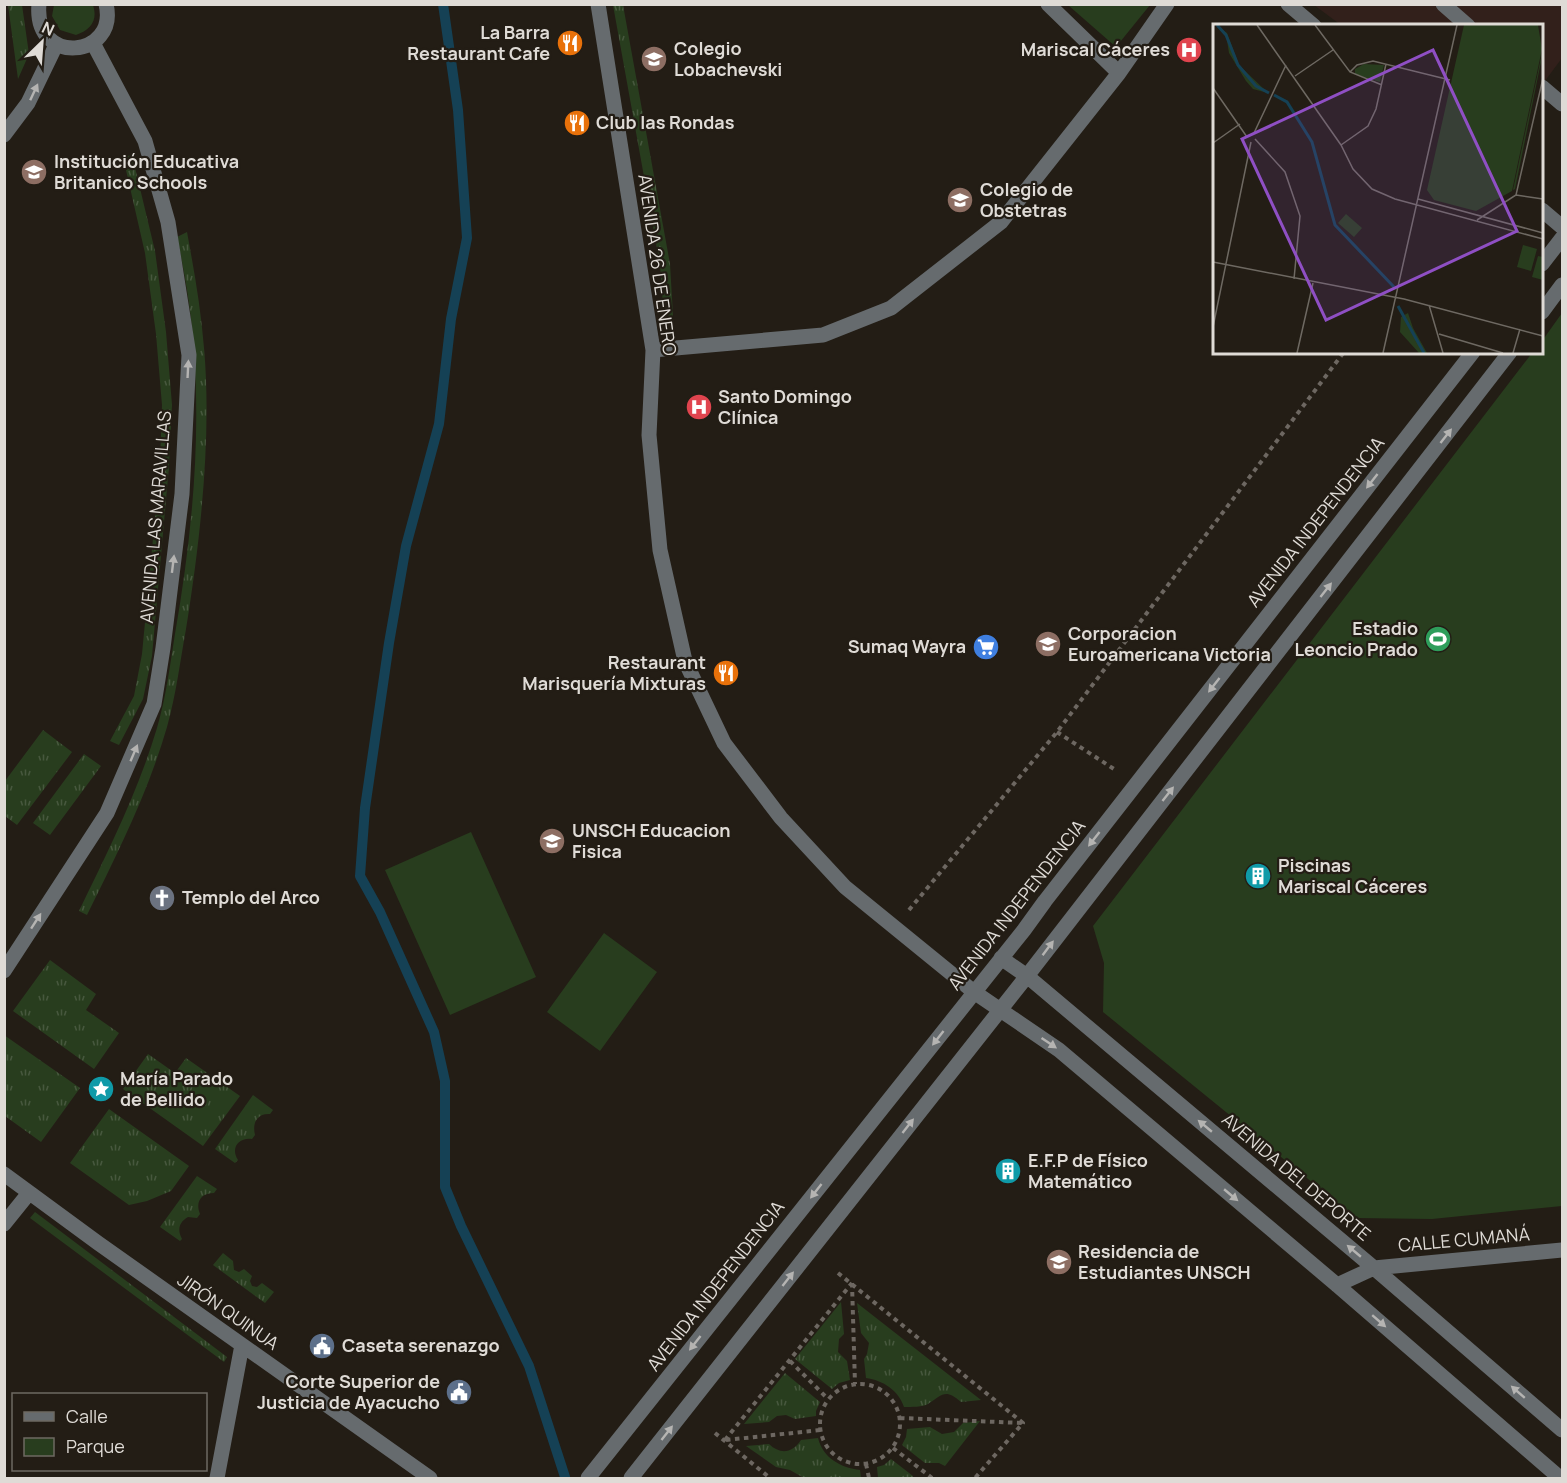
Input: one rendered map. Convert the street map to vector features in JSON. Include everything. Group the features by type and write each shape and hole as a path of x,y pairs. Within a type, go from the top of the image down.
{"street":[{"path":"39,4 38,16 47,37 56,45 75,49 84,48 93,43 106,28 108,18 106,4"},
{"name":"AVENIDA 26 DE ENERO","path":"598,4 653,350 649,435 660,550 685,661 724,743 782,818 846,887 1000,1011"},
{"path":"1048,4 1119,73"},
{"path":"653,350 823,335 891,308 1000,222 1119,73 1167,4"},
{"path":"1288,4 1312,24"},
{"path":"1443,4 1466,24"},
{"name":"AVENIDA LAS MARAVILLAS","path":"4,971 107,813 154,704 182,494 189,355 168,222 145,141 93,43"},
{"path":"4,135 28,103 56,45"},
{"path":"1543,88 1563,104"},
{"path":"1543,211 1563,227"},
{"path":"1543,263 1563,237"},
{"path":"1543,311 1563,285"},
{"name":"AVENIDA INDEPENDENCIA","path":"588,1479 1001,958 1471,354"},
{"path":"631,1479 1000,1011 1508,354"},
{"name":"AVENIDA DEL DEPORTE","path":"1001,958 1027,976 1563,1430"},
{"path":"1000,1011 1059,1050 1560,1479"},
{"name":"JIRÓN QUINUA","path":"4,1174 430,1479"},
{"path":"4,1224 29,1193"},
{"name":"CALLE CUMANÁ","path":"1336,1285 1374,1268 1563,1250"},
{"path":"217,1479 242,1346"}],"path":[{"path":"895,928 1057,732 1342,354"},
{"path":"1057,732 1137,784"},
{"path":"838,1273 1023,1423"},
{"path":"725,1440 852,1283"},
{"path":"852,1283 855,1384"},
{"path":"790,1361 828,1400"},
{"path":"855,1384 870,1384 885,1392 895,1403 900,1418 900,1434 893,1448 881,1458 866,1464 851,1463 836,1456 825,1444 820,1430 821,1413 828,1400 839,1389 855,1384"},
{"path":"900,1418 1023,1423"},
{"path":"975,1479 1023,1423"},
{"path":"725,1440 820,1430"},
{"path":"715,1433 770,1479"},
{"path":"893,1448 932,1479"},
{"path":"866,1464 869,1479"}],"shaded area":[{"path":"1314,5 1562,5 1562,58 1543,84 1543,24 1340,24"}],"green space":[{"path":"8,5 22,5 29,54 18,79"},
{"path":"54,5 93,5 94,20 86,30 76,35 60,30 52,16"},
{"path":"613,5 623,5 670,264 674,333 665,333 660,265"},
{"path":"1068,5 1150,5 1116,47"},
{"path":"132,155 155,251 166,332 172,405 169,466 152,656 143,699 119,745 110,741 134,696 142,654 160,465 162,405 156,334 145,253 123,157"},
{"path":"187,232 203,333 207,417 200,525 191,596 173,703 159,752 131,823 87,915 79,911 132,798 157,728 181,599 193,494 196,424 192,324 177,237"},
{"name":"Estadio Leoncio Prado","path":"1562,313 1562,1206 1432,1219 1356,1218 1103,1012 1104,963 1093,926 1531,354 1543,354 1543,340"},
{"path":"43,730 72,752 17,825 5,816 5,781"},
{"path":"84,754 101,766 50,835 33,823"},
{"path":"471,832 536,977 450,1015 385,870"},
{"path":"604,933 657,972 600,1051 547,1012"},
{"path":"50,960 96,994 86,1010 119,1033 94,1069 13,1011"},
{"path":"4,1035 80,1088 41,1142 5,1116"},
{"path":"148,1054 175,1073 186,1058 240,1096 203,1146 123,1089"},
{"path":"253,1095 273,1110 270,1114 262,1115 256,1120 255,1135 252,1139 243,1140 237,1144 235,1151 238,1160 235,1163 215,1149"},
{"path":"109,1109 189,1166 171,1191 147,1201 129,1205 70,1163"},
{"path":"197,1176 217,1189 214,1193 200,1199 198,1206 200,1214 197,1218 188,1217 183,1221 179,1229 182,1239 180,1241 160,1227"},
{"path":"35,1212 227,1357 224,1362 30,1218"},
{"path":"223,1253 233,1261 234,1270 239,1272 244,1269 252,1276 250,1281 252,1286 257,1287 262,1283 274,1292 265,1303 213,1265"},
{"path":"841,1302 844,1334 839,1339 838,1352 847,1361 850,1380 839,1383 832,1389 795,1359"},
{"path":"857,1303 981,1400 961,1402 951,1395 944,1394 926,1405 904,1407 902,1401 889,1387 866,1378 864,1359 869,1343 861,1333"},
{"path":"785,1373 820,1402 816,1416 795,1419 786,1415 777,1416 769,1422 744,1424"},
{"path":"980,1421 945,1466 939,1463 925,1463 902,1445 907,1429 930,1427 942,1434 954,1432 963,1423"},
{"path":"818,1438 828,1456 846,1467 860,1470 861,1478 804,1478 790,1470 776,1467 746,1446 769,1444 773,1448 786,1451 794,1448 801,1440"},
{"path":"891,1459 913,1478 878,1478 877,1467"}],"waterway":[{"path":"443,4 458,110 467,238 451,319 439,424 406,546 389,643 365,808 360,876 380,912 434,1032 445,1081 445,1187 461,1226 529,1366 565,1477"}],"place":[{"name":"La Barra Restaurant Cafe","path":"570,43"},
{"name":"Mariscal Cáceres","path":"1189,50"},
{"name":"Colegio Lobachevski","path":"654,59"},
{"name":"Club las Rondas","path":"577,123"},
{"name":"Institución Educativa Britanico Schools","path":"34,172"},
{"name":"Colegio de Obstetras","path":"960,200"},
{"name":"Santo Domingo Clínica","path":"699,407"},
{"name":"Estadio Leoncio Prado","path":"1438,639"},
{"name":"Corporacion Euroamericana Victoria","path":"1048,644"},
{"name":"Sumaq Wayra","path":"986,647"},
{"name":"Restaurant Marisquería Mixturas","path":"726,673"},
{"name":"UNSCH Educacion Fisica","path":"552,841"},
{"name":"Piscinas Mariscal Cáceres","path":"1258,876"},
{"name":"Templo del Arco","path":"162,898"},
{"name":"María Parado de Bellido","path":"101,1089"},
{"name":"E.F.P de Físico Matemático","path":"1008,1171"},
{"name":"Residencia de Estudiantes UNSCH","path":"1059,1262"},
{"name":"Caseta serenazgo","path":"322,1346"},
{"name":"Corte Superior de Justicia de Ayacucho","path":"459,1392"}]}
